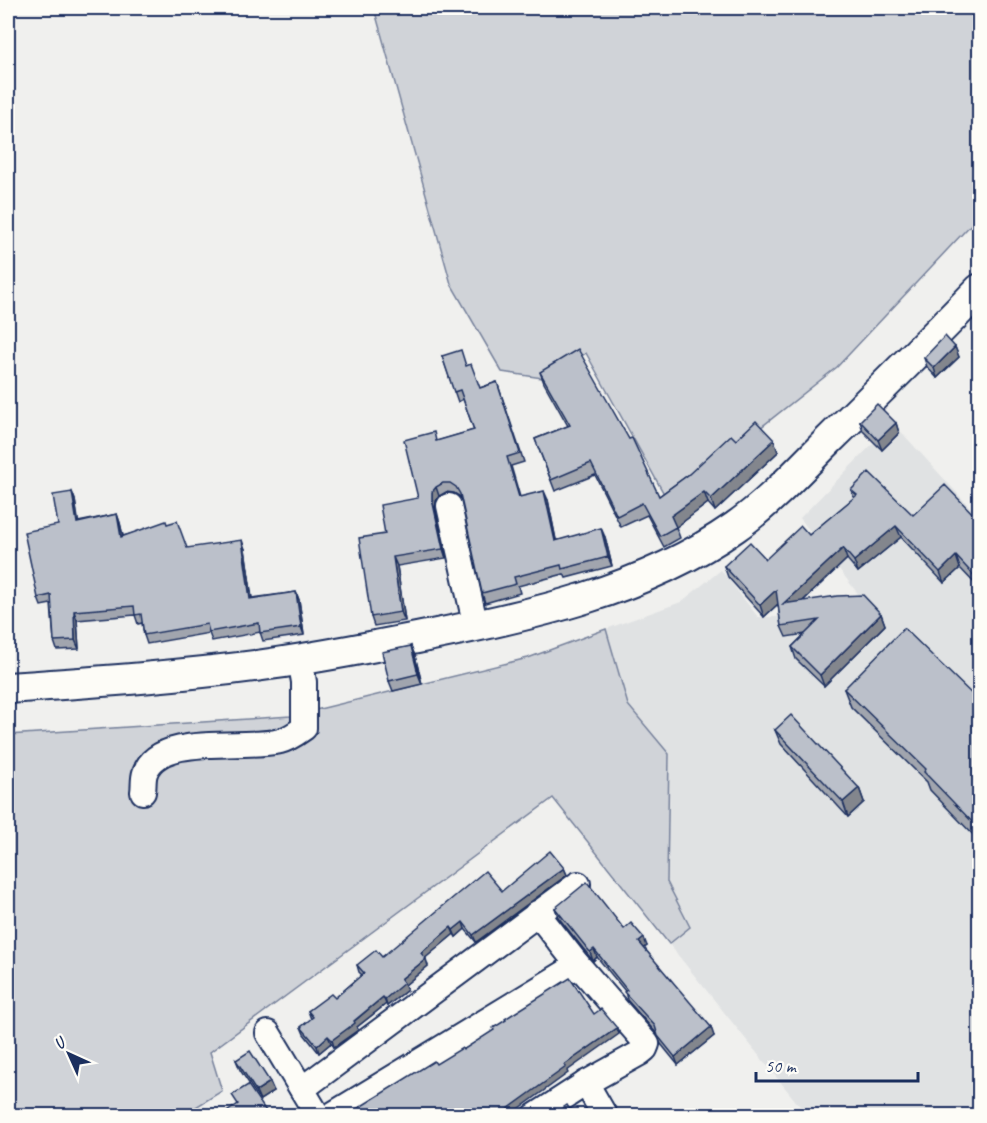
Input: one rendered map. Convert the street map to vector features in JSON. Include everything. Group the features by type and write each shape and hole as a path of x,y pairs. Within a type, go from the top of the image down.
{"street":[{"path":"8,688 185,674 300,659 476,627 544,609 650,574 679,561 737,525 797,472 980,289"},
{"path":"449,506 476,627"},
{"path":"143,792 145,773 151,763 165,752 190,746 281,741 304,728 304,682 300,659"},
{"path":"302,1089 578,884"},
{"path":"535,1116 586,1083 640,1053 647,1044 578,965 537,913"},
{"path":"330,1116 578,965"},
{"path":"268,1033 318,1116"},
{"path":"586,1083 605,1116"}],"shaded area":[{"path":"374,8 979,8 979,216 837,367 668,501 586,353 549,379 502,372 451,284"},
{"path":"893,423 979,517 979,1115 807,1115 669,944 690,926 667,882 669,754 628,705 606,629 681,602 721,570 758,617 875,616 800,518"},
{"path":"606,629 628,705 669,754 667,882 690,927 669,944 553,798 210,1052 222,1091 183,1115 8,1116 8,735 291,716 528,658"}],"building":[{"path":"945,336 955,347 934,368 924,358"},
{"path":"578,349 629,439 632,438 659,496 688,475 731,435 736,440 756,421 774,440 711,499 704,492 671,516 676,527 660,536 642,503 617,516 591,463 551,480 535,439 570,425 540,372"},
{"path":"461,350 466,366 471,364 480,388 497,382 520,453 507,457 519,497 544,491 555,541 601,528 608,557 562,569 561,565 514,577 516,584 482,593 460,494 450,483 443,483 432,492 432,499 443,549 393,557 401,612 371,617 359,538 385,534 380,505 418,498 404,440 434,432 436,441 474,430 460,390 454,392 442,356"},
{"path":"877,404 896,423 878,440 860,421"},
{"path":"869,472 913,515 945,485 980,521 980,582 956,556 940,572 896,526 854,561 843,548 783,604 837,596 863,595 881,614 820,675 792,647 819,620 781,626 776,590 760,605 724,566 750,542 766,559 801,526 809,535 857,495 851,490"},
{"path":"72,492 77,523 117,514 121,537 166,521 167,524 177,521 187,548 242,540 250,599 296,592 301,627 260,633 259,623 209,632 207,624 144,635 141,614 135,615 134,606 74,611 75,640 54,641 51,595 38,598 24,532 58,525 53,495"},
{"path":"904,628 980,702 980,830 924,772 926,769 844,689"},
{"path":"411,646 418,674 389,681 382,652"},
{"path":"791,715 859,788 843,802 775,730"},
{"path":"550,851 564,868 473,935 463,922 453,930 451,927 421,953 426,959 401,979 404,983 385,999 383,997 354,1021 355,1023 332,1040 328,1036 317,1046 301,1027 313,1017 308,1011 331,994 335,998 364,973 357,965 376,950 382,957 485,871 502,891"},
{"path":"587,882 624,929 631,923 644,938 639,942 711,1027 675,1057 658,1036 655,1026 624,992 627,990 594,949 590,952 555,908"},
{"path":"570,978 594,1014 601,1009 617,1028 498,1116 347,1115 434,1061 436,1064 462,1048 463,1050 494,1030 493,1028 505,1019"},
{"path":"250,1051 270,1082 256,1091 236,1060"},
{"path":"248,1085 266,1111 259,1116 221,1116 238,1104 232,1095"},
{"path":"567,1105 574,1116 551,1116"}]}
